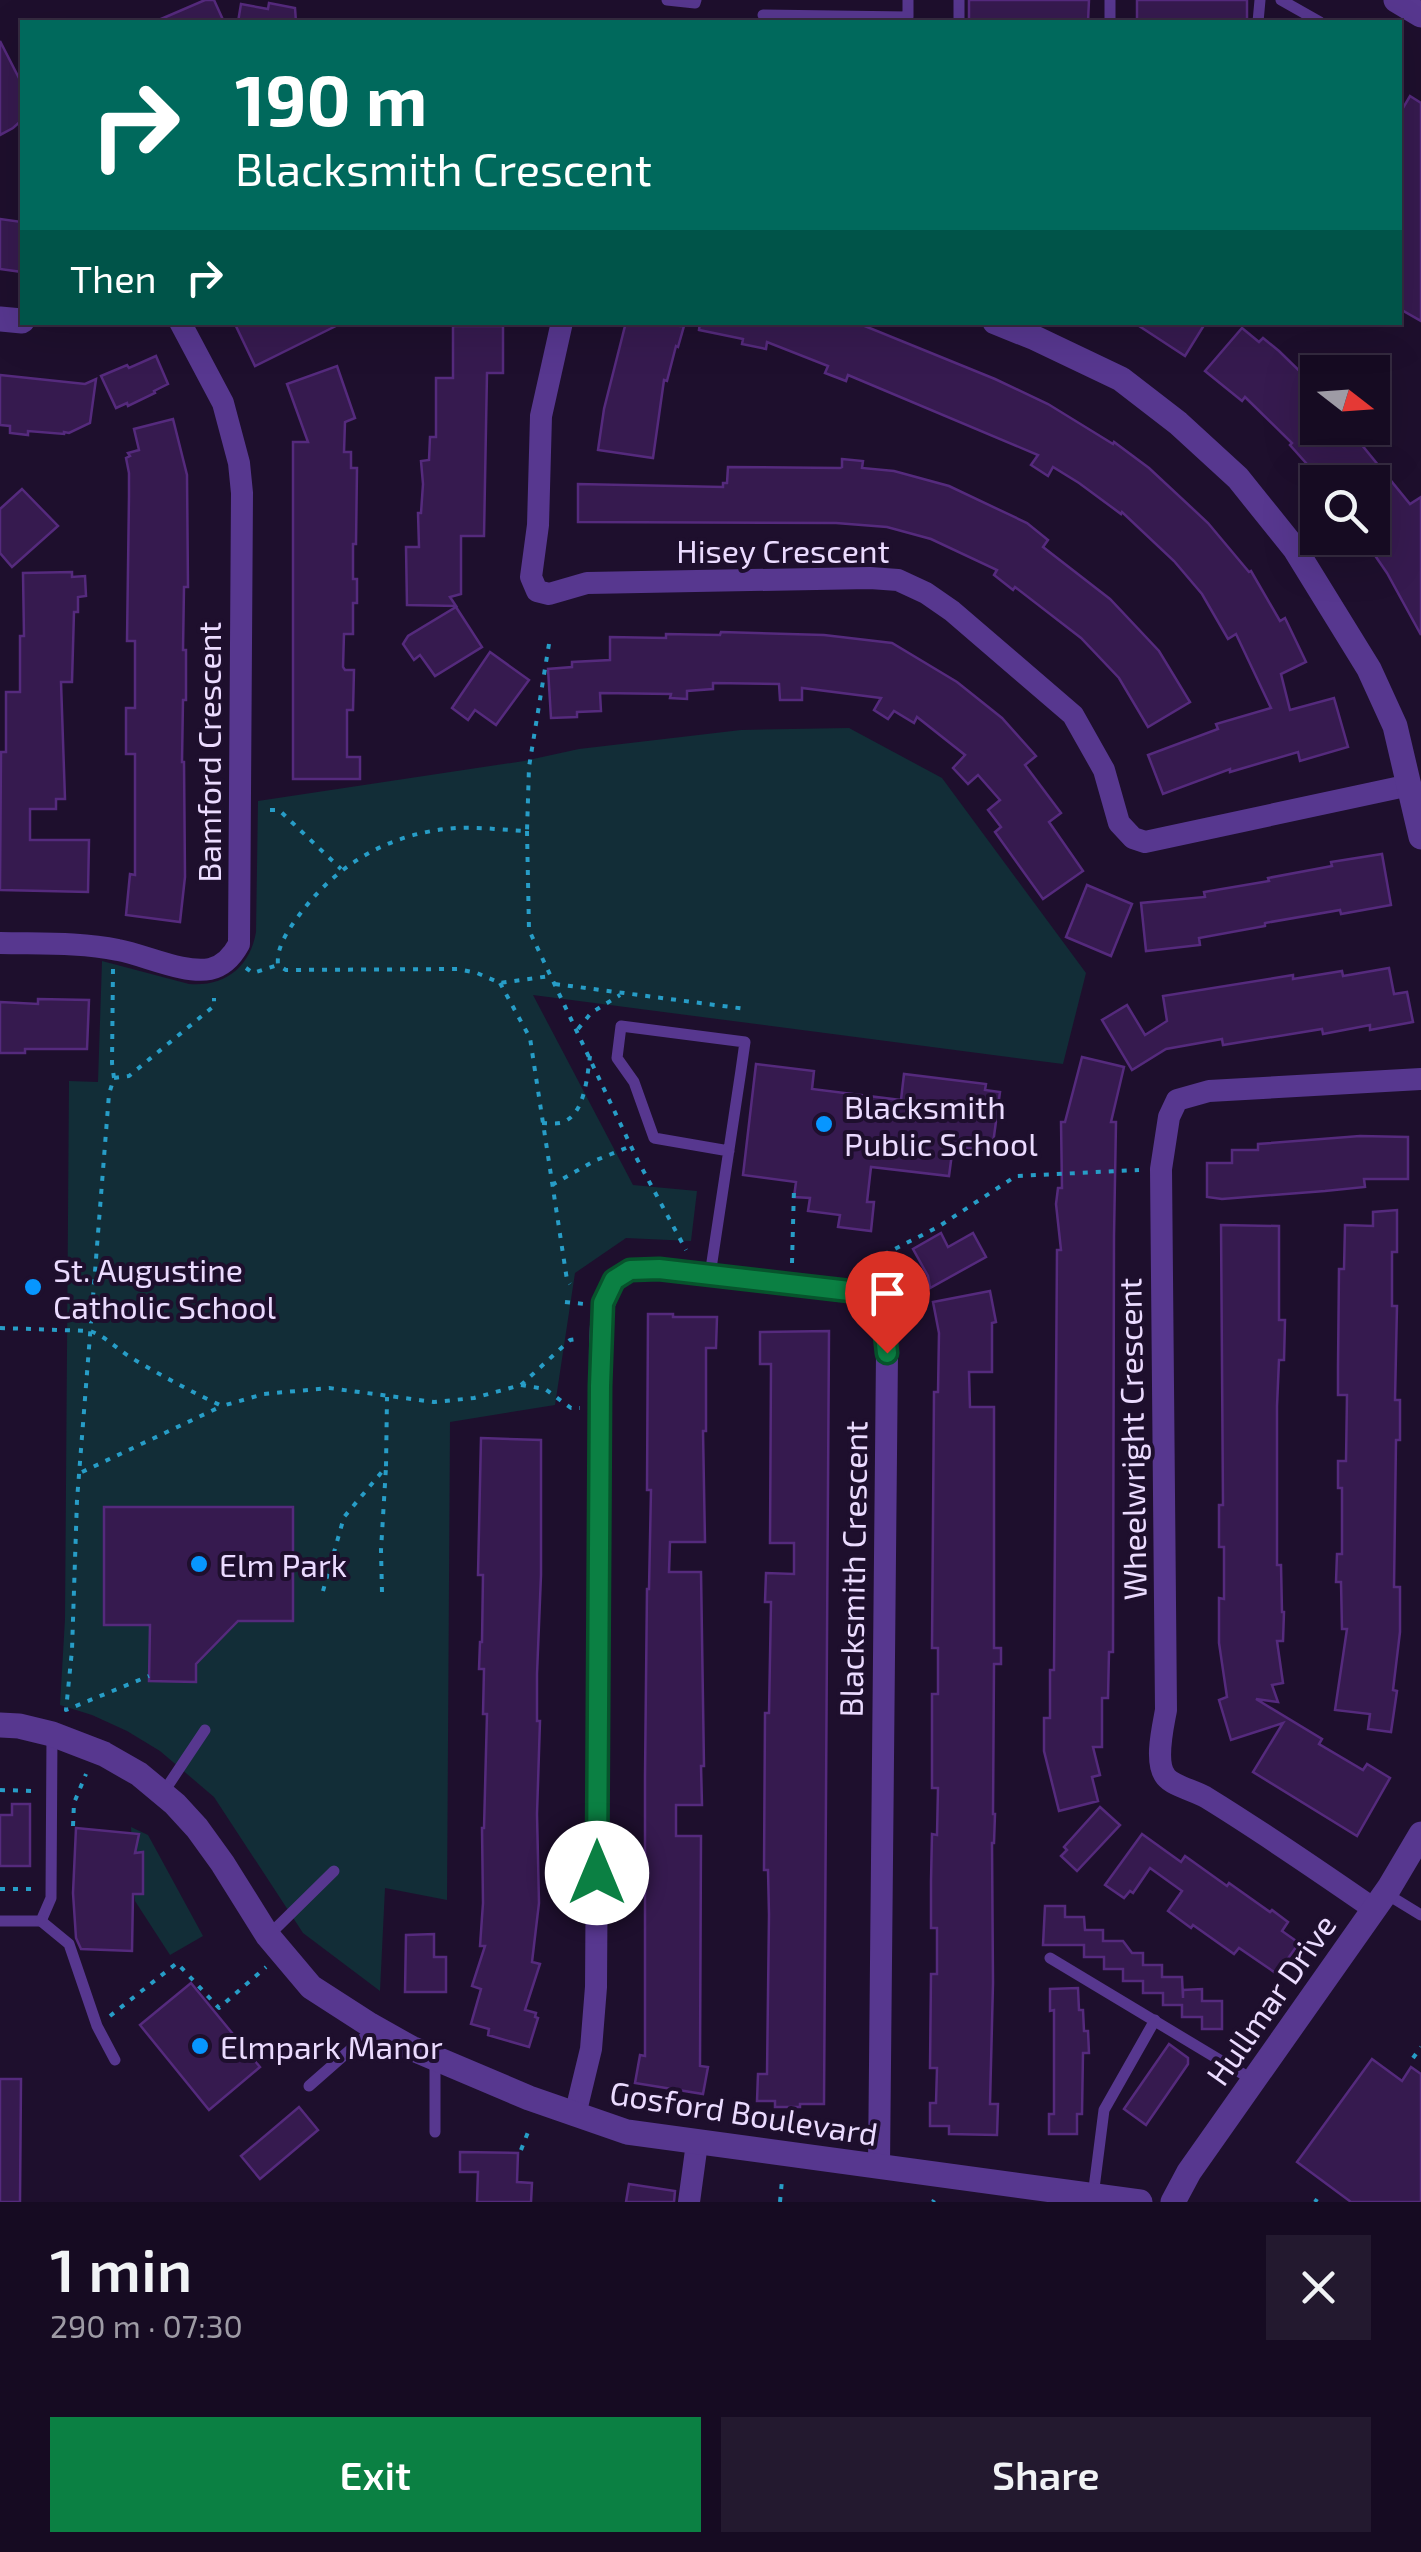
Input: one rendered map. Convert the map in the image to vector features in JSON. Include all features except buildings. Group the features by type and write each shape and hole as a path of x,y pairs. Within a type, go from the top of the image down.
{"street":[{"name":"Bamford Crescent","path":"182,325 223,403 239,463 242,493 239,944 233,954"},
{"name":"Hisey Crescent","path":"561,325 541,416 538,525 531,577 537,591 549,594 587,583 898,580 952,611 1073,715 1104,770 1119,823 1133,838 1145,842 1410,785"},
{"path":"1003,325 1122,379 1238,478 1295,548 1369,669 1396,726 1421,838"},
{"path":"0,943 117,949 192,969 212,968 233,954"},
{"name":"Wheelwright Crescent","path":"1380,1901 1206,1797 1174,1783 1166,1778 1161,1766 1166,1710 1161,1169 1169,1117 1177,1100 1209,1091 1421,1079"},
{"name":"Blacksmith Crescent","path":"575,2115 591,2049 596,1988 603,1303 614,1280 630,1270 659,1269 858,1292 879,1308 886,1342 879,2166"},
{"name":"Gosford Boulevard","path":"0,1725 52,1734 104,1754 162,1793 206,1840 274,1945 312,1986 410,2048 529,2098 627,2132 879,2166 1030,2195 1140,2202"},
{"name":"Hullmar Drive","path":"1172,2202 1189,2172 1380,1901 1421,1834"},
{"path":"688,2202 697,2143"}],"lane":[{"path":"668,0 696,0"},
{"path":"764,15 908,17 908,0"},
{"path":"1281,0 1316,20"},
{"path":"703,1274 729,1151 745,1042 621,1026 617,1058 634,1082 654,1138 729,1151"},
{"path":"162,1793 206,1730"},
{"path":"41,1921 51,1898 52,1734"},
{"path":"274,1945 334,1871"},
{"path":"1380,1901 1421,1916"},
{"path":"0,1921 41,1921 69,1944 97,2026 115,2060"},
{"path":"1050,1958 1253,2080"},
{"path":"1092,2196 1104,2110 1155,2020"},
{"path":"309,2086 375,2028"},
{"path":"435,2058 435,2132"}],"path":[{"path":"550,644 530,766 529,930 631,1146 703,1274"},
{"path":"270,810 279,810 342,870"},
{"path":"278,966 279,949 296,919 328,880 379,847 418,834 456,828 527,832"},
{"path":"117,949 113,974 114,1078 90,1331 66,1710 149,1676"},
{"path":"233,954 253,973 278,966 286,970 458,970 500,983 550,976"},
{"path":"500,983 530,1038 570,1284"},
{"path":"555,984 746,1009"},
{"path":"578,1029 590,1013 623,994"},
{"path":"114,1078 129,1076 214,1006 214,998"},
{"path":"542,1123 562,1122 575,1114 585,1088 590,1056"},
{"path":"552,1184 631,1146"},
{"path":"884,1276 868,1268 875,1259 938,1227 1016,1176 1149,1170"},
{"path":"792,1284 794,1188"},
{"path":"0,1328 101,1334 116,1349 222,1406"},
{"path":"521,1384 570,1340 602,1338"},
{"path":"80,1473 222,1406 264,1394 312,1388 454,1402 521,1384 545,1389 572,1408 600,1410"},
{"path":"382,1592 388,1397"},
{"path":"323,1591 344,1517 386,1466"},
{"path":"73,1826 74,1803 86,1774"},
{"path":"0,1790 50,1791"},
{"path":"0,1889 34,1889"},
{"path":"97,2026 176,1963 218,2008 274,1945"},
{"path":"1413,2058 1421,2048"},
{"path":"521,2150 530,2127"},
{"path":"780,2202 782,2180"}],"shaded area":[{"path":"849,728 942,778 1086,973 1063,1064 533,995 633,1185 697,1191 691,1241 626,1238 575,1273 555,1405 450,1422 447,1900 385,1888 380,1991 303,1933 214,1797 160,1751 127,1731 60,1705 65,1619 69,1081 98,1082 102,961 189,984 214,982 242,965 256,932 258,801 524,761 579,749 741,730"},
{"path":"131,1827 148,1835 203,1936 170,1955 135,1901"}],"place":[{"name":"Blacksmith Public School","path":"824,1124"},
{"name":"St. Augustine Catholic School","path":"33,1287"},
{"name":"Elm Park","path":"199,1564"},
{"name":"Elmpark Manor","path":"200,2046"}],"route":[{"path":"597,1873 600,1386 603,1303 614,1280 630,1270 659,1269 858,1292 879,1308 887,1353"}]}
